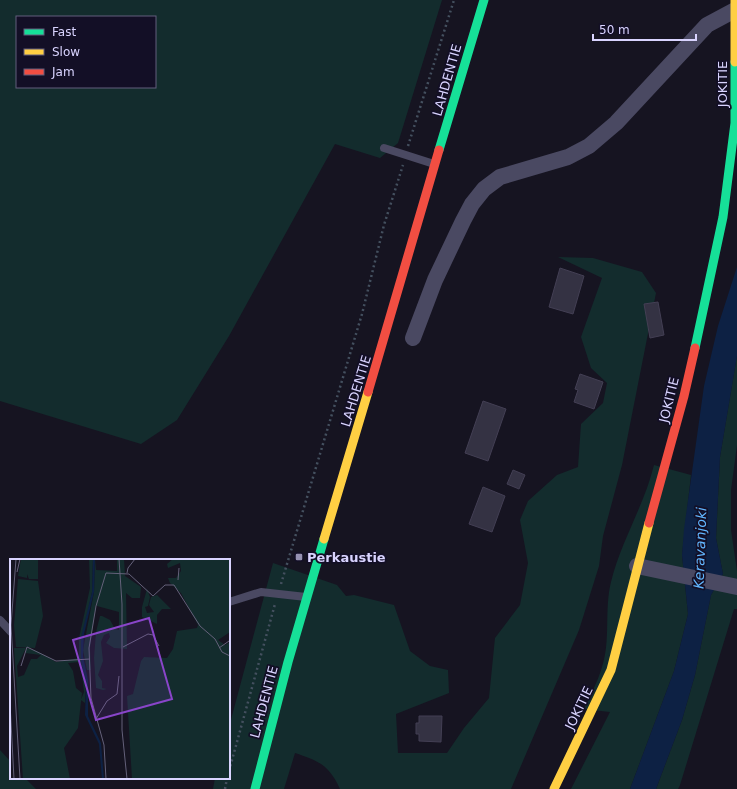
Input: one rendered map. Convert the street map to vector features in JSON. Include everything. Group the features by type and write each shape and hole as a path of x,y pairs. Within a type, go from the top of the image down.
{"main road":[{"name":"LAHDENTIE","path":"254,789 288,662 437,164 484,0"},
{"name":"JOKITIE","path":"554,789 611,670 637,566 684,396 723,217 734,123 735,5"}],"street":[{"path":"413,338 435,280 463,221 472,204 484,189 500,177 568,157 589,146 616,123 707,25 735,5"},
{"path":"637,566 732,586"}],"lane":[{"path":"384,148 437,164"},
{"path":"230,602 261,592 279,592 308,597"},
{"path":"0,620 10,631"}],"path":[{"name":"LAHDENTIE","path":"230,767 279,592 362,314 384,225 454,0"},
{"path":"224,789 227,779"}],"green space":[{"path":"0,0 442,0 398,143 380,158 335,144 229,336 177,420 141,444 0,401"},
{"path":"558,257 593,258 642,272 656,293 622,465 603,536 599,566 579,630 511,789 340,789 332,774 322,765 295,753 284,789 213,789 215,779 230,779 230,723 273,563 337,585 346,596 354,595 394,605 410,651 430,666 448,670 449,693 396,714 398,753 447,753 464,728 489,698 495,638 520,605 528,563 520,520 528,501 557,475 578,467 581,424 603,403 607,383 591,368 581,337 602,278"},
{"path":"737,355 737,445 731,490 731,530 737,571 737,609 734,609 680,785 678,789 656,789 682,720 695,675 711,595 723,574 716,538 720,457"},
{"path":"654,465 691,475 682,555 688,614 674,671 630,789 571,789 610,712 584,709 598,678 605,657 609,593 615,567 650,480"},
{"path":"0,750 10,761 10,779 26,779 36,789 0,789"}],"water":[{"name":"Keravanjoki","path":"737,267 737,356 720,457 716,538 723,574 711,595 695,675 682,720 656,789 630,789 674,671 688,614 682,555 684,529 704,386 718,326"}],"building":[{"path":"560,268 584,276 573,314 549,307"},
{"path":"658,302 664,335 650,338 644,304"},
{"path":"580,374 603,382 594,409 574,402 578,390 575,389"},
{"path":"483,401 506,409 488,461 465,453"},
{"path":"513,470 525,475 519,489 507,484"},
{"path":"483,487 505,496 492,532 469,524"},
{"path":"419,716 442,716 441,742 419,741 419,734 416,734 416,723 419,723"}],"traffic: fast":[{"path":"439,150 484,0"},
{"path":"695,348 723,217 735,123 735,62"},
{"path":"255,789 288,662 324,539"}],"traffic: slow":[{"path":"735,0 735,62"},
{"path":"324,539 368,392"},
{"path":"554,789 611,670 649,523"}],"traffic: jam":[{"path":"368,392 439,150"},
{"path":"649,523 684,396 695,348"}],"place":[{"name":"Perkaustie","path":"299,557"}]}
